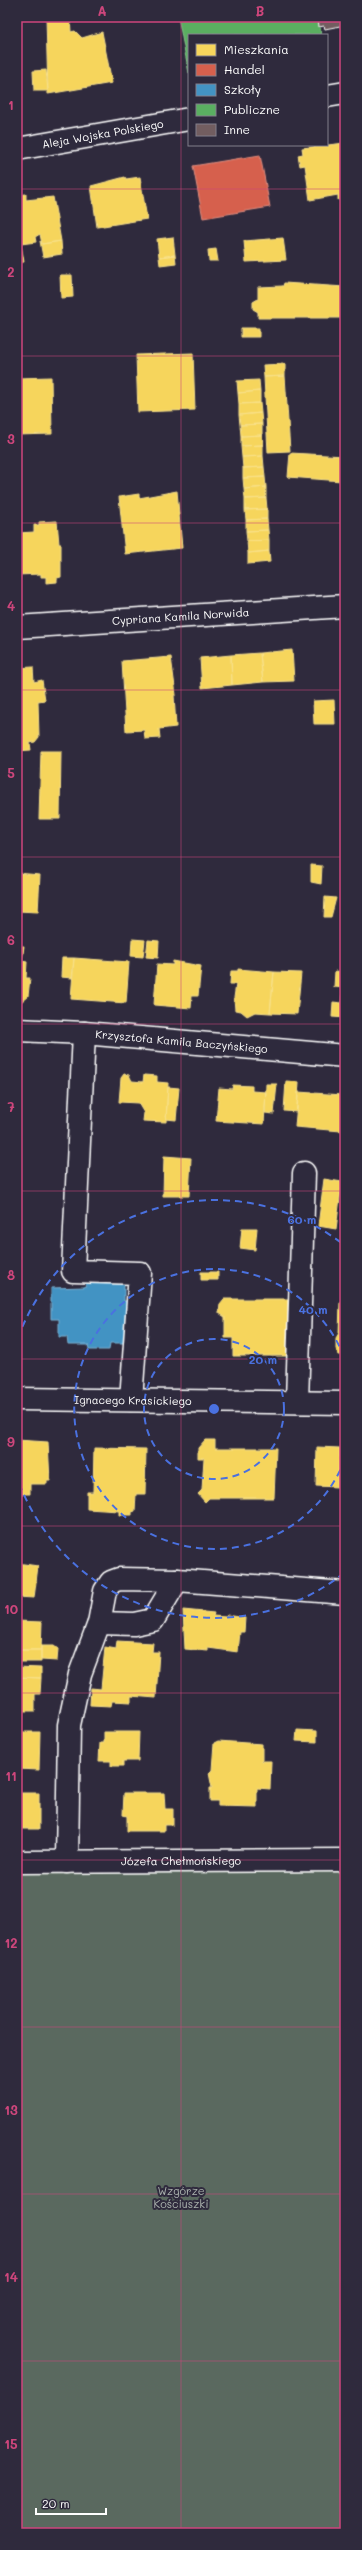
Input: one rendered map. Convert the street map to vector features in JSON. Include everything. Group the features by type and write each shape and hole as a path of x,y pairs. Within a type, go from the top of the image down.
{"street":[{"path":"328,96 345,93"},
{"name":"Aleja Wojska Polskiego","path":"17,149 188,120"},
{"name":"Cypriana Kamila Norwida","path":"17,627 345,606"},
{"name":"Krzysztofa Kamila Baczyńskiego","path":"17,1030 84,1034 345,1056"},
{"path":"84,1034 73,1271 140,1273 131,1400"},
{"path":"297,1402 304,1173"},
{"name":"Ignacego Krasickiego","path":"17,1399 345,1403"},
{"path":"67,1862 69,1725 80,1674 99,1624 106,1591 111,1582 119,1579 178,1580 345,1592"},
{"path":"99,1624 134,1624 153,1620 178,1580"},
{"name":"Józefa Chełmońskiego","path":"17,1862 345,1860"}],"green space":[{"name":"Wzgórze Kościuszki","path":"345,1860 345,2533 17,2533 17,1862"}],"building: Mieszkania":[{"path":"46,17 70,17 71,32 75,31 82,38 102,32 112,83 48,94"},
{"path":"46,70 48,91 34,91 33,71"},
{"path":"345,143 345,199 338,200 338,195 310,200 305,165 300,166 298,155 303,154 302,148"},
{"path":"125,177 126,179 140,177 147,219 97,227 91,186"},
{"path":"26,194 26,200 53,197 61,241 42,244 40,234 35,237 36,242 21,244 24,262 17,263 17,195"},
{"path":"173,237 175,255 159,257 157,239"},
{"path":"283,238 286,260 246,262 244,241"},
{"path":"40,241 42,244 61,241 62,254 43,257"},
{"path":"216,249 218,261 209,261 208,250"},
{"path":"175,255 176,263 160,265 159,257"},
{"path":"60,275 72,275 73,297 61,298"},
{"path":"284,283 345,287 345,318 258,318 258,312 253,309 253,302 258,299 258,287 283,286"},
{"path":"241,328 259,328 259,337 241,337"},
{"path":"193,353 195,410 138,412 136,355"},
{"path":"285,364 285,376 264,377 263,365"},
{"path":"285,376 290,451 268,452 264,377"},
{"path":"51,377 52,434 17,435 17,378"},
{"path":"259,380 260,391 238,393 237,381"},
{"path":"260,391 260,403 239,404 238,393"},
{"path":"260,403 261,413 239,415 239,404"},
{"path":"261,413 262,424 240,425 239,415"},
{"path":"262,424 262,435 241,436 240,425"},
{"path":"262,435 263,445 241,446 241,436"},
{"path":"263,445 263,456 242,457 241,446"},
{"path":"290,453 345,456 345,477 342,477 342,481 288,477"},
{"path":"263,456 264,467 243,468 242,457"},
{"path":"264,467 265,477 243,478 243,468"},
{"path":"265,477 266,487 244,489 243,478"},
{"path":"266,487 266,498 245,499 244,489"},
{"path":"177,491 182,548 125,554 119,497 139,494 139,498"},
{"path":"266,498 267,509 245,510 245,499"},
{"path":"267,509 267,519 246,520 245,510"},
{"path":"267,519 268,530 246,531 246,520"},
{"path":"57,521 59,544 61,544 61,577 57,578 57,582 46,583 46,577 41,577 41,574 17,575 17,530 18,533 34,532 34,525 39,525 39,522"},
{"path":"268,530 269,540 247,541 246,531"},
{"path":"269,540 269,551 248,553 247,541"},
{"path":"269,551 270,562 248,564 248,553"},
{"path":"292,650 294,681 263,682 260,653"},
{"path":"260,653 263,682 232,685 231,655"},
{"path":"231,655 232,685 202,688 200,658"},
{"path":"171,657 176,695 174,695 176,727 159,729 160,738 145,739 144,730 126,731 122,661"},
{"path":"33,667 34,682 42,680 45,700 38,701 39,737 35,742 30,743 31,750 17,751 17,668"},
{"path":"334,700 335,724 314,724 313,701"},
{"path":"41,751 61,751 60,819 39,819"},
{"path":"311,865 322,866 321,884 311,882"},
{"path":"17,873 40,875 38,912 17,911"},
{"path":"325,897 336,898 331,917 324,917"},
{"path":"132,939 145,940 143,957 131,956"},
{"path":"148,940 159,941 158,958 146,957"},
{"path":"17,946 24,946 22,961 27,962 26,978 30,978 28,996 21,1002 17,1002"},
{"path":"62,958 74,958 72,978 61,977"},
{"path":"74,958 129,962 126,1003 71,999"},
{"path":"173,961 201,966 198,996 192,996 191,1008 154,1005 157,964 173,965"},
{"path":"238,969 274,972 270,1013 255,1012 247,1016 241,1011 235,1010 234,998 236,984 230,984 231,971 238,971"},
{"path":"335,971 345,972 345,1018 332,1017 333,1002 342,1003 344,988 334,987"},
{"path":"274,972 301,973 297,1014 270,1013"},
{"path":"124,1074 129,1075 132,1081 143,1082 144,1075 157,1076 157,1082 168,1083 166,1122 143,1121 144,1113 138,1103 119,1102 121,1078"},
{"path":"286,1081 299,1082 297,1112 284,1111"},
{"path":"266,1084 277,1084 274,1114 265,1113"},
{"path":"233,1085 252,1086 252,1091 266,1092 264,1124 216,1121 219,1088 232,1089"},
{"path":"168,1087 179,1088 176,1120 166,1119"},
{"path":"298,1092 343,1095 341,1131 295,1127"},
{"path":"164,1156 191,1158 189,1196 163,1196"},
{"path":"324,1179 342,1182 336,1229 318,1226"},
{"path":"344,1198 345,1230 341,1230"},
{"path":"242,1228 257,1228 255,1250 240,1248"},
{"path":"201,1272 218,1272 218,1280 201,1280"},
{"path":"224,1299 288,1299 287,1356 233,1356 233,1338 225,1338 225,1317 219,1313 220,1304"},
{"path":"340,1303 345,1303 345,1355 339,1355 336,1349 336,1338 339,1333"},
{"path":"17,1440 48,1442 50,1481 47,1481 47,1484 30,1484 30,1494 17,1494"},
{"path":"205,1440 215,1440 215,1448 276,1448 274,1498 209,1498 205,1502 198,1494 202,1490 204,1458 198,1458 198,1448"},
{"path":"317,1447 340,1448 338,1487 316,1486"},
{"path":"94,1448 146,1449 145,1494 136,1494 135,1511 132,1512 132,1515 119,1515 119,1511 87,1509 87,1492 93,1492"},
{"path":"340,1448 345,1448 345,1487 338,1487"},
{"path":"17,1563 38,1566 34,1598 17,1597"},
{"path":"183,1610 214,1613 213,1616 226,1617 227,1615 245,1618 244,1632 240,1632 238,1652 208,1648 208,1651 185,1649"},
{"path":"17,1621 42,1622 41,1650 17,1650"},
{"path":"117,1641 153,1643 152,1652 159,1652 156,1698 131,1696 131,1702 112,1701 111,1706 90,1705 91,1688 101,1689 105,1647 116,1649"},
{"path":"41,1646 54,1646 58,1649 57,1661 41,1660"},
{"path":"17,1650 41,1650 41,1662 17,1662"},
{"path":"17,1667 41,1668 41,1678 17,1677"},
{"path":"17,1677 41,1678 40,1694 35,1694 35,1711 17,1711"},
{"path":"297,1730 317,1731 317,1742 296,1741"},
{"path":"17,1732 40,1732 39,1770 17,1769"},
{"path":"104,1732 139,1732 138,1761 123,1761 123,1766 111,1766 111,1761 99,1761 100,1743 104,1743"},
{"path":"218,1741 262,1744 262,1761 271,1761 270,1789 257,1788 257,1807 218,1806 218,1801 210,1801 210,1788 212,1788 209,1773 212,1770 214,1743"},
{"path":"17,1793 39,1793 39,1829 17,1829"},
{"path":"124,1793 164,1793 165,1809 173,1809 173,1825 164,1825 164,1831 127,1831 127,1816 123,1815"}],"building: Handel":[{"path":"260,155 270,207 203,218 193,166"}],"building: Szkoły":[{"path":"86,1281 124,1281 124,1301 130,1301 130,1343 110,1343 109,1350 89,1350 88,1345 68,1345 67,1337 59,1337 59,1319 51,1319 51,1288 85,1287"}],"building: Publiczne":[{"path":"178,17 318,17 321,34 188,34 188,68"}],"building: Inne":[{"path":"318,17 345,17 345,25 325,29 324,26 319,27"}]}
